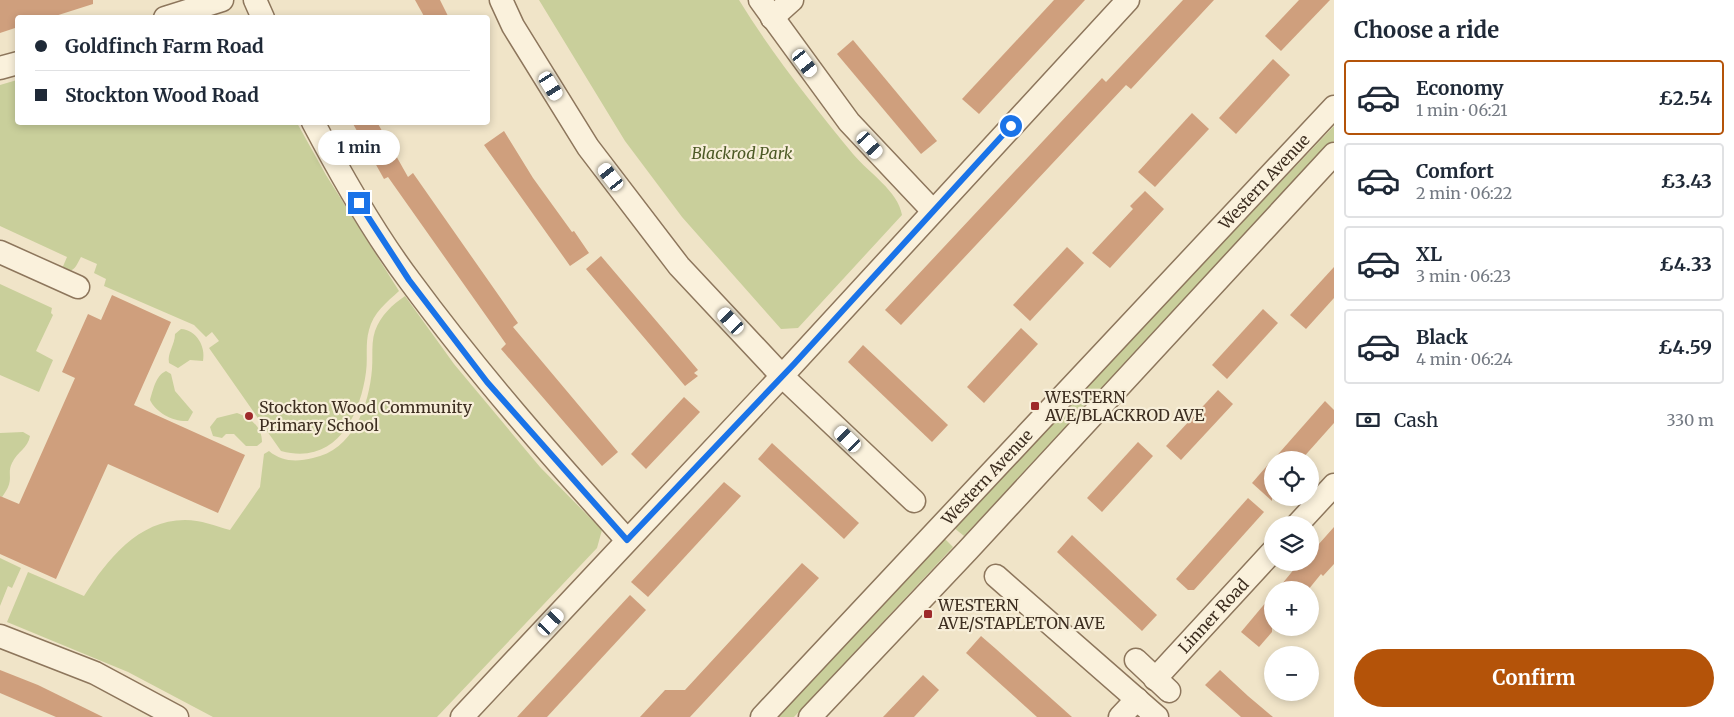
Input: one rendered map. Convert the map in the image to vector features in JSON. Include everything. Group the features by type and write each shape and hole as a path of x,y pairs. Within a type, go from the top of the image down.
{"street":[{"path":"174,15 222,0"},
{"path":"255,0 262,15"},
{"path":"501,0 513,26 588,147 679,266 782,376 914,501"},
{"path":"792,0 766,9 849,122 932,210"},
{"path":"462,717 782,376 932,210 1128,0"},
{"path":"0,68 15,63"},
{"name":"Western Avenue","path":"762,717 1334,107"},
{"path":"315,125 340,172 409,280 487,382 627,540"},
{"name":"Western Avenue","path":"810,717 974,543 1334,154"},
{"path":"0,252 78,287"},
{"path":"1305,516 1334,485"},
{"name":"Linner Road","path":"1136,660 1162,685 1264,562"},
{"path":"996,576 1157,717"},
{"path":"0,636 94,673 177,717"},
{"path":"1120,717 1137,699"}],"green space":[{"name":"Blackrod Park","path":"539,0 739,0 779,60 808,98 853,154 889,190 895,198 902,215 798,328 781,329 682,217 625,141"},
{"path":"15,81 15,125 298,125 326,175 399,291 381,308 371,324 367,340 366,372 363,389 351,421 342,434 330,444 316,451 300,454 281,451 209,348 219,341 212,332 206,337 194,325 104,286 106,279 94,273 97,264 81,257 74,269 61,271 67,257 0,226 0,85"},
{"path":"1334,126 1334,141 964,536 953,527"},
{"path":"0,284 52,308 51,313 53,315 36,351 53,360 39,392 0,375"},
{"path":"405,296 454,364 540,467 602,530 597,548 437,717 213,717 128,672 7,622 28,572 84,596 103,569 126,544 153,527 168,522 191,520 230,530 260,487 264,454 269,451 284,459 301,460 327,453 339,446 348,436 363,411 370,383 373,340 377,325 387,311"},
{"path":"181,329 191,332 199,340 204,355 203,361 190,360 178,368 169,363 169,359 175,334"},
{"path":"166,371 171,374 175,391 193,412 188,421 166,416 156,409 150,400 157,379"},
{"path":"237,413 251,420 258,427 262,442 257,446 246,446 234,434 226,434 222,438 213,436 210,427 217,418"},
{"path":"23,432 30,436 29,440 10,467 9,486 2,497 0,496 0,433"},
{"path":"944,538 953,547 794,717 777,717"},
{"path":"0,558 21,568 12,588 8,586 0,606"}],"building":[{"path":"0,0 93,0 93,4 58,15 15,15 15,28 0,33"},
{"path":"415,0 440,0 448,15 423,15"},
{"path":"1054,0 1085,0 979,114 962,99"},
{"path":"1183,0 1214,0 1131,89 1126,85 901,325 885,310 1102,78 1106,82"},
{"path":"1299,0 1330,0 1281,51 1265,36"},
{"path":"853,40 937,141 921,154 837,54"},
{"path":"1273,59 1290,75 1236,134 1219,118"},
{"path":"1192,113 1209,129 1155,187 1138,172"},
{"path":"354,125 379,125 408,177 413,173 518,323 513,327 618,452 602,466 501,349 506,344 388,177 384,179"},
{"path":"504,131 533,178 589,253 570,266 484,145"},
{"path":"1145,191 1164,209 1110,268 1092,253 1133,209 1130,206"},
{"path":"1067,247 1084,263 1030,321 1013,305"},
{"path":"601,256 698,370 694,373 698,376 685,386 586,269"},
{"path":"1334,267 1334,298 1306,329 1290,315"},
{"path":"112,295 171,322 134,405 245,455 218,513 108,464 56,579 0,554 0,496 19,504 75,378 62,372 88,314 101,320"},
{"path":"1263,309 1278,323 1227,379 1212,365"},
{"path":"1021,328 1038,344 984,403 967,387"},
{"path":"863,345 948,425 932,442 848,362"},
{"path":"1218,390 1233,404 1181,460 1166,446"},
{"path":"684,397 700,412 646,469 631,454"},
{"path":"1325,401 1334,410 1334,423 1309,451 1281,451"},
{"path":"1138,442 1153,456 1102,512 1087,498"},
{"path":"772,443 859,523 844,539 758,459"},
{"path":"1264,469 1264,494 1252,483"},
{"path":"724,482 741,496 648,597 631,582"},
{"path":"1248,498 1264,512 1194,590 1188,590 1176,579"},
{"path":"1334,527 1334,564 1323,576 1321,574 1315,581 1284,581 1293,571 1319,571 1319,544"},
{"path":"1072,535 1157,615 1142,631 1057,552"},
{"path":"802,563 819,578 690,717 640,717 665,690 685,690"},
{"path":"630,595 646,610 547,717 517,717"},
{"path":"1264,605 1264,636 1269,636 1259,647 1241,632"},
{"path":"981,636 1072,717 1037,717 966,653"},
{"path":"0,670 38,685 103,717 56,717 0,693"},
{"path":"1220,670 1273,717 1241,717 1205,685"},
{"path":"923,675 939,690 914,717 883,717"}],"place":[{"name":"WESTERN AVE/BLACKROD AVE","path":"1035,406"},
{"name":"Stockton Wood Community Primary School","path":"249,416"},
{"name":"WESTERN AVE/STAPLETON AVE","path":"928,614"}],"route":[{"path":"359,203 409,280 487,382 627,540 794,364 932,210 1011,126"}]}
